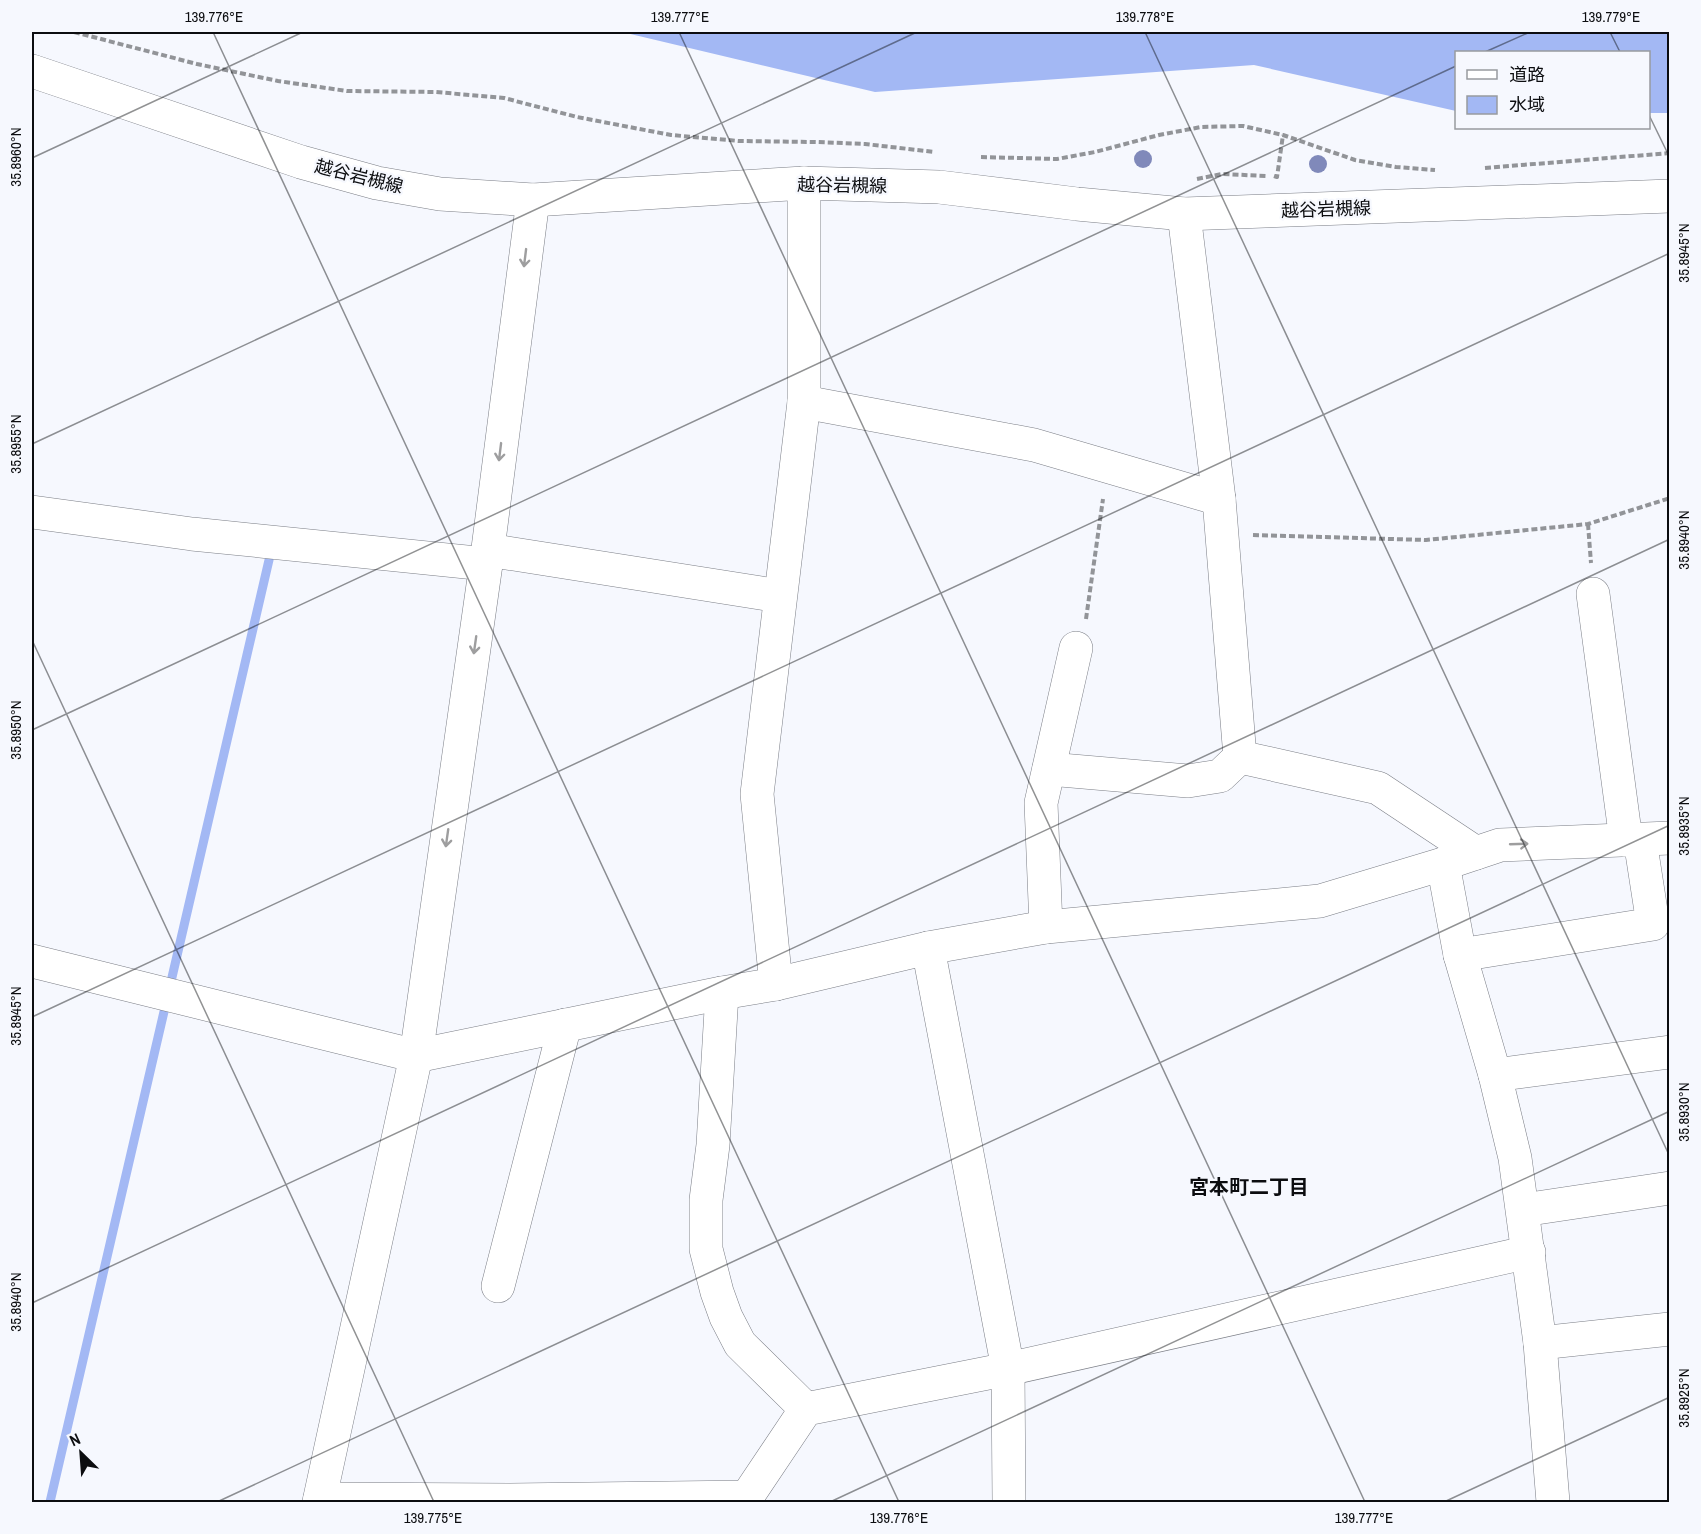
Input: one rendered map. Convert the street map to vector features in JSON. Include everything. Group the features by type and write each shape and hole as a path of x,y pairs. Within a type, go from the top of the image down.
{"street":[{"name":"越谷岩槻線","path":"32,71 301,162 377,183 440,194 533,200 804,183 939,187 1184,214 1670,196"},
{"path":"776,984 757,794 804,402 804,183"},
{"path":"533,200 487,557 416,1056 320,1501 747,1497 806,1409 1008,1369 1529,1252"},
{"path":"1184,214 1219,499 1240,757"},
{"path":"804,402 1034,446 1219,499"},
{"path":"32,514 192,534 487,557 780,596"},
{"path":"1460,955 1653,924 1645,839 1593,594"},
{"path":"1046,927 1041,803 1076,648"},
{"path":"1049,770 1188,781 1220,776 1240,757"},
{"path":"1240,757 1378,788 1476,853"},
{"path":"32,961 416,1056 776,984 928,948 1046,927 1320,901 1443,864 1500,844 1645,839"},
{"path":"1443,864 1460,955 1495,1075 1515,1158 1540,1343 1553,1503"},
{"path":"928,948 1008,1369 1009,1503"},
{"path":"722,993 713,1144 706,1200 706,1249 717,1292 726,1317 740,1344 806,1409"},
{"path":"498,1286 565,1025"},
{"path":"1495,1075 1670,1052"},
{"path":"1523,1210 1670,1188"},
{"path":"1540,1343 1670,1329"}],"path":[{"path":"74,32 197,64 278,81 347,92 436,92 504,98 577,117 671,135 739,141 865,144 946,153"},
{"path":"981,157 1057,159 1201,127 1243,126 1283,135 1355,160 1396,167 1437,170"},
{"path":"1190,180 1222,174 1277,177 1283,135"},
{"path":"1482,168 1670,153"},
{"path":"1076,648 1085,621 1108,466"},
{"path":"1222,534 1426,540 1588,524 1670,498"},
{"path":"1588,524 1593,594"}],"water":[{"path":"622,32 1669,32 1669,113 1650,113 1650,51 1455,51 1455,111 1254,65 875,92"}],"waterway":[{"path":"50,1502 269,560"}],"district":[{"name":"宮本町二丁目","path":"1249,1186"}]}
